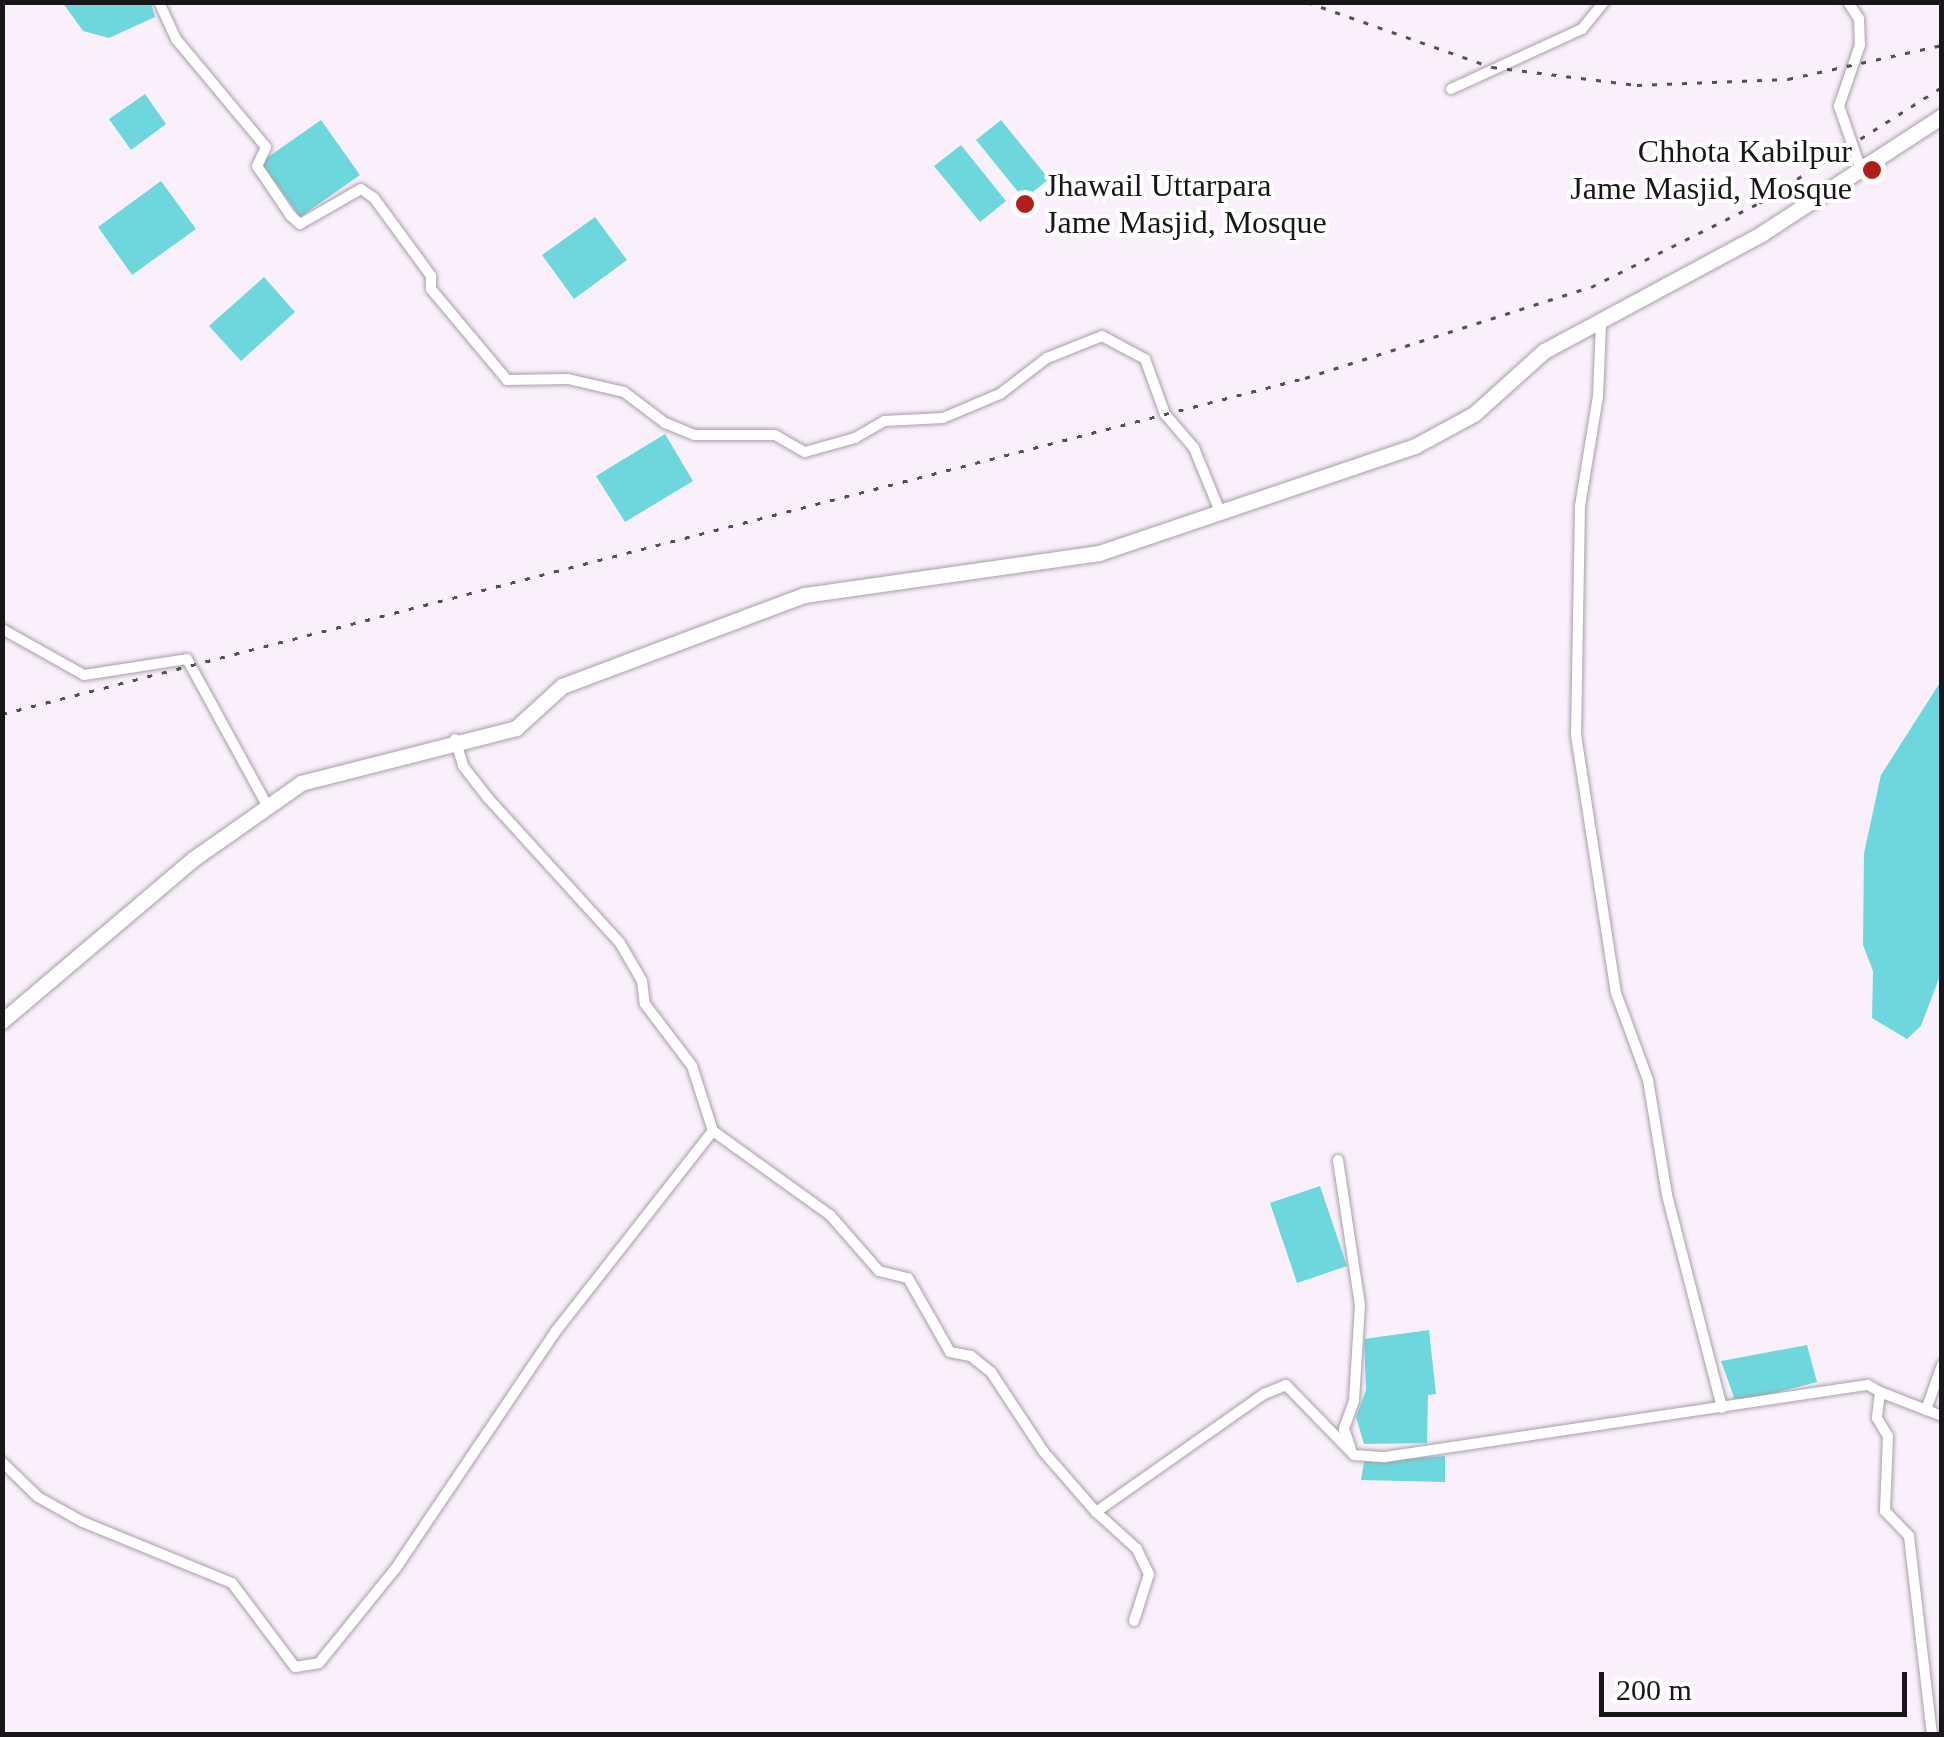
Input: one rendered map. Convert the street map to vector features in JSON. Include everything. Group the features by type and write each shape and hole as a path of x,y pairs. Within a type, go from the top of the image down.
{"main road":[{"path":"2,1021 192,859 301,783 455,738 516,728 562,686 804,595 1099,553 1221,515 1452,429 1522,366 1601,324 1862,170 1942,116"}],"street":[{"path":"160,2 176,39 266,148 257,166 290,216 300,224 361,189 374,198 430,276 431,289 507,380 568,380 624,392 665,423 694,434 775,435 805,452 855,438 884,421 943,418 1000,394 1047,358 1102,336 1144,359 1165,414 1194,448 1221,515"},
{"path":"1451,90 1528,50 1558,42 1582,29 1604,2"},
{"path":"1848,2 1859,19 1860,46 1839,106 1862,170"},
{"path":"1601,324 1598,396 1580,506 1576,735 1616,992 1648,1080 1666,1195 1722,1408"},
{"path":"2,629 84,675 188,659 268,807"},
{"path":"455,738 464,766 488,798 620,943 642,981 645,1004 692,1066 713,1131 830,1216 879,1271 908,1278 950,1352 971,1356 991,1372 1042,1451 1096,1512 1137,1549 1148,1574 1134,1621"},
{"path":"2,1462 38,1497 82,1522 232,1583 294,1667 319,1663 396,1568 556,1331 713,1131"},
{"path":"1338,1160 1360,1305 1354,1401 1344,1429 1354,1454"},
{"path":"1926,1410 1942,1365"},
{"path":"1096,1512 1264,1394 1286,1385 1354,1454 1386,1456 1868,1386 1942,1416"},
{"path":"1880,1392 1878,1418 1889,1446 1885,1511 1909,1536 1932,1734"}],"water":[{"path":"63,3 151,3 155,17 109,38 83,31"},
{"path":"145,94 166,124 131,150 109,119"},
{"path":"321,120 360,175 300,217 261,162"},
{"path":"1001,120 1049,179 1024,199 976,140"},
{"path":"961,145 1006,201 980,222 934,166"},
{"path":"161,181 196,229 132,275 98,227"},
{"path":"595,217 627,260 574,299 542,255"},
{"path":"264,277 295,312 241,361 209,326"},
{"path":"665,434 693,481 625,522 596,476"},
{"path":"1941,681 1941,973 1921,1026 1907,1039 1872,1018 1873,971 1863,945 1864,853 1881,775"},
{"path":"1320,1186 1347,1266 1297,1283 1270,1203"},
{"path":"1429,1330 1436,1394 1428,1395 1427,1443 1364,1444 1356,1417 1366,1390 1364,1339"},
{"path":"1807,1345 1817,1382 1736,1403 1721,1361"},
{"path":"1445,1456 1445,1482 1361,1480 1364,1462"}],"railway":[{"path":"1307,2 1492,67 1637,85 1788,79 1942,45"},
{"path":"2,714 1305,378 1591,287 1759,203 1942,87"}],"place":[{"name":"Chhota Kabilpur Jame Masjid, Mosque","path":"1872,170"},
{"name":"Jhawail Uttarpara Jame Masjid, Mosque","path":"1025,204"}]}
